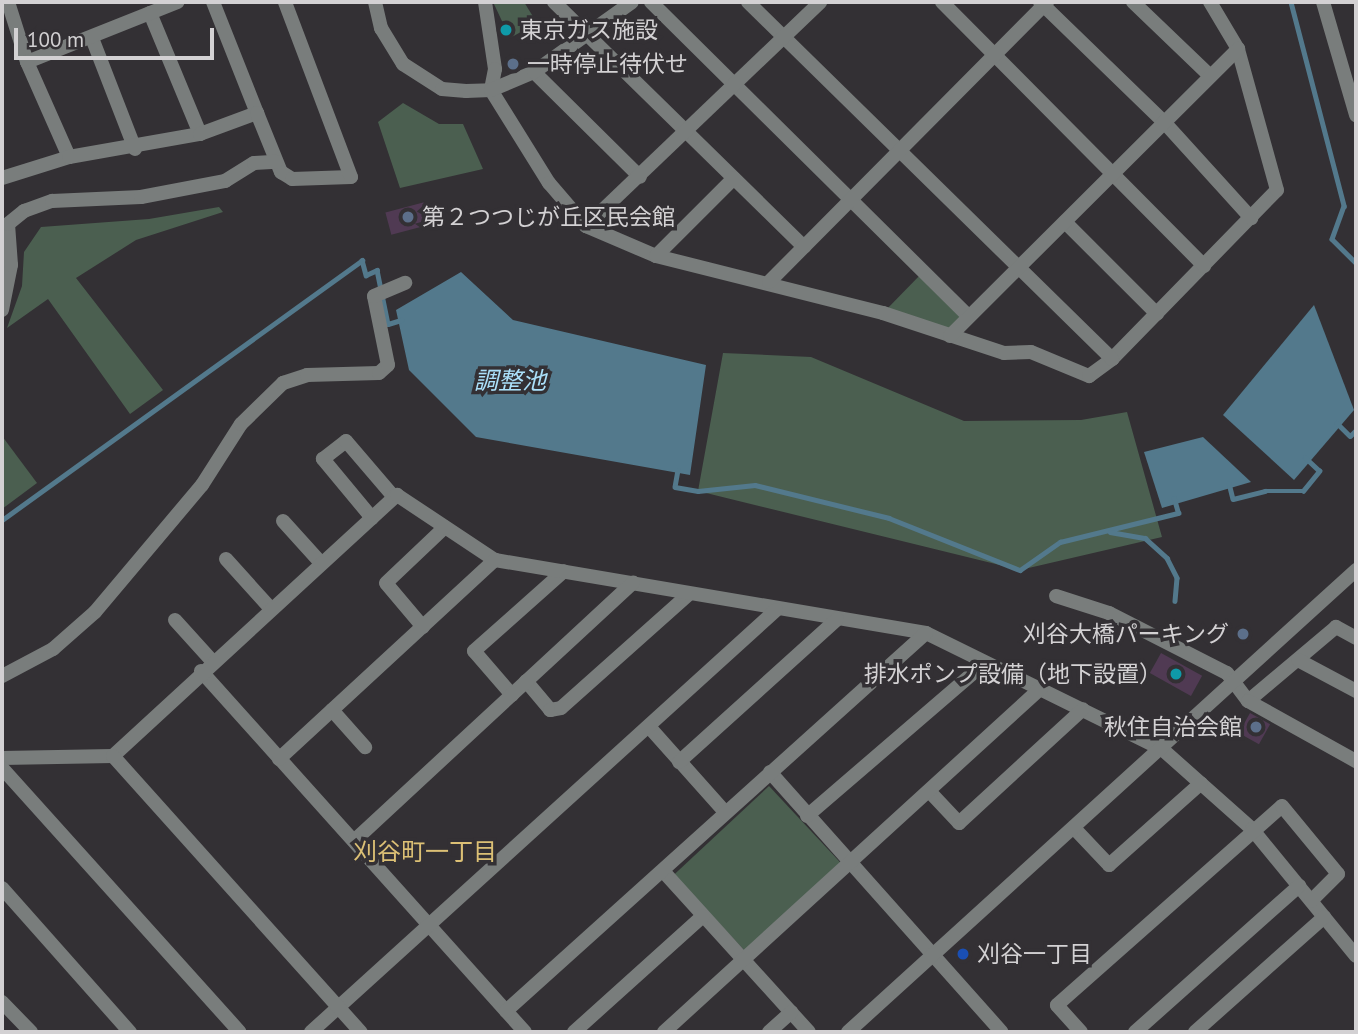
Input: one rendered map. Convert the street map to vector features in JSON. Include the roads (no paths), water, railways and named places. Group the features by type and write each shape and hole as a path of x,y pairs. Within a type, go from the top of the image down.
{"street":[{"path":"8,2 27,62 69,157"},
{"path":"27,62 178,2"},
{"path":"213,2 276,162 292,179 351,177 285,2"},
{"path":"375,2 381,28 402,64 442,89 491,90 534,72 632,2"},
{"path":"485,2 495,69 491,90 550,183 586,226 656,256 769,282 1004,353 1031,352 1089,376 1112,359 1276,190 1238,49 1210,2"},
{"path":"554,2 804,247"},
{"path":"651,2 853,198 968,316"},
{"path":"748,2 1112,359"},
{"path":"586,226 686,134 820,2"},
{"path":"942,2 1204,265"},
{"path":"1133,2 1209,75"},
{"path":"1323,2 1356,115"},
{"path":"769,282 996,54 1043,3 1164,122 1251,218"},
{"path":"150,13 200,134"},
{"path":"92,38 135,149"},
{"path":"950,336 1016,267 1065,222 1209,75 1238,49"},
{"path":"534,72 640,177"},
{"path":"2,178 69,157 135,149 200,134 257,113"},
{"path":"2,310 11,265 8,224 24,211 52,201 141,197 225,181 254,163 276,162"},
{"path":"656,256 734,178"},
{"path":"1065,222 1157,314"},
{"path":"2,676 53,649 128,577 266,397 307,375 379,373 388,365 374,296 405,283"},
{"path":"372,518 323,459 346,441 394,498 495,560 776,610 926,633 984,664 1041,688 1162,749 1252,829 1356,956"},
{"path":"2,758 113,756 206,666 394,498"},
{"path":"283,521 321,563"},
{"path":"423,627 386,583 445,527"},
{"path":"226,559 271,608"},
{"path":"279,759 495,560"},
{"path":"848,1032 1356,570"},
{"path":"512,695 474,651 564,571"},
{"path":"355,840 633,583"},
{"path":"526,681 550,710 561,708 690,594"},
{"path":"1056,596 1109,613 1227,673 1248,701 1356,761"},
{"path":"311,1032 651,729 776,610"},
{"path":"175,620 206,666 279,759 355,840 429,928 525,1032"},
{"path":"680,762 837,620"},
{"path":"1248,701 1336,627 1356,638"},
{"path":"506,1012 663,871 724,811 926,633"},
{"path":"1298,660 1356,691"},
{"path":"807,816 984,664"},
{"path":"664,1032 1041,688"},
{"path":"929,791 959,823 1083,709"},
{"path":"332,710 365,747"},
{"path":"651,729 724,811"},
{"path":"113,756 361,1032"},
{"path":"2,768 240,1032"},
{"path":"769,772 849,865 1002,1032"},
{"path":"1074,828 1109,866 1201,783"},
{"path":"1081,1032 1057,1005 1252,829 1282,806 1338,874 1311,901"},
{"path":"663,871 810,1032"},
{"path":"1135,1032 1299,886"},
{"path":"2,888 130,1032"},
{"path":"574,1032 704,916"},
{"path":"1195,1032 1324,917"},
{"path":"2,1002 31,1032"},
{"path":"769,1032 791,1012"}],"water":[{"name":"調整池","path":"461,272 513,320 706,365 690,475 476,437 409,370 396,310"},
{"path":"1314,305 1354,410 1294,480 1223,415"},
{"path":"1203,437 1251,482 1162,508 1144,452"}],"waterway":[{"path":"1291,2 1344,206 1332,239 1356,263"},
{"path":"2,520 362,260 366,275 377,270 388,324 401,320"},
{"path":"1337,423 1350,436 1356,430"},
{"path":"1229,483 1233,499 1265,491 1303,491 1319,471 1305,458"},
{"path":"678,470 675,487 698,491 755,485 889,518 1020,570 1060,542 1178,513 1174,499"},
{"path":"1110,532 1145,538 1167,558 1177,578 1175,601"}],"place":[{"name":"東京ガス施設","path":"506,30"},
{"name":"一時停止待伏せ","path":"513,64"},
{"name":"第２つつじが丘区民会館","path":"408,217"},
{"name":"刈谷大橋パーキング","path":"1243,634"},
{"name":"排水ポンプ設備（地下設置）","path":"1176,674"},
{"name":"秋住自治会館","path":"1256,727"},
{"name":"刈谷一丁目","path":"963,954"}],"district":[{"name":"刈谷町一丁目","path":"425,852"}]}
